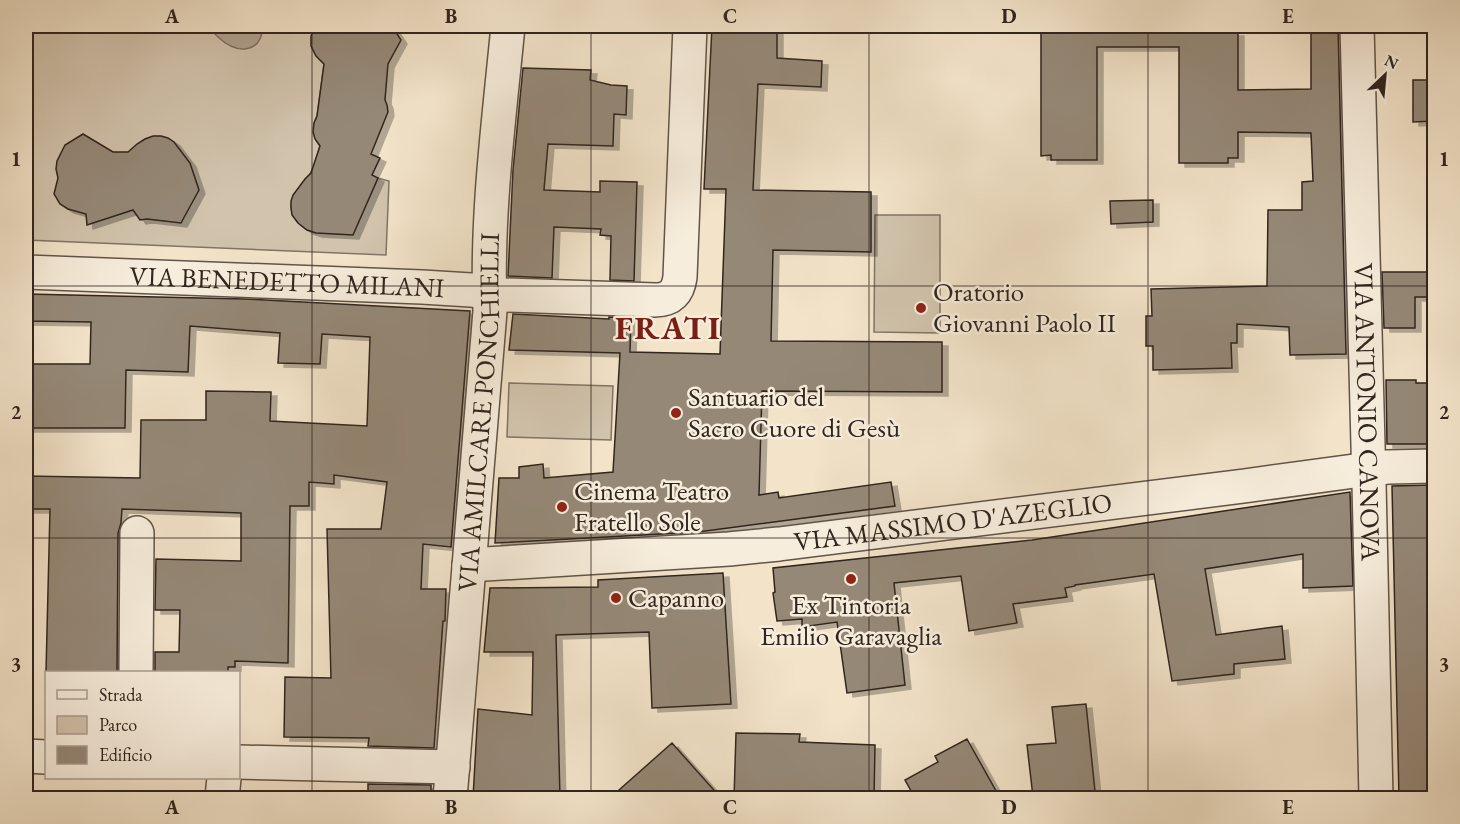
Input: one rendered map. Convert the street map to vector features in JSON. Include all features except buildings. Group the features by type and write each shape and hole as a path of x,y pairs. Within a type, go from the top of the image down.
{"street":[{"name":"VIA AMILCARE PONCHIELLI","path":"452,783 490,311 489,264 493,198 508,26"},
{"name":"VIA BENEDETTO MILANI","path":"26,272 411,287 505,295 663,300 674,294 679,285 690,26"},
{"name":"VIA ANTONIO CANOVA","path":"1357,26 1376,798"},
{"name":"VIA MASSIMO D'AZEGLIO","path":"469,565 779,544 1369,469 1434,466"},
{"path":"136,671 137,533"},
{"path":"26,756 45,757"},
{"path":"240,762 452,783"},
{"path":"222,798 224,779"}],"green space":[{"path":"26,26 316,26 311,42 316,55 324,64 314,128 320,146 310,175 292,201 292,212 307,230 378,178 389,181 386,255 26,240"},
{"path":"875,215 940,215 940,333 874,332"},
{"path":"509,383 613,386 611,440 507,437"}],"shaded area":[{"path":"209,26 263,26 258,42 253,47 240,49 225,43"}],"place":[{"name":"Oratorio Giovanni Paolo II","path":"921,308"},
{"name":"Santuario del Sacro Cuore di Gesù","path":"676,413"},
{"name":"Cinema Teatro Fratello Sole","path":"562,507"},
{"name":"Ex Tintoria Emilio Garavaglia","path":"851,579"},
{"name":"Capanno","path":"616,598"}],"district":[{"name":"FRATI","path":"668,327"}]}
